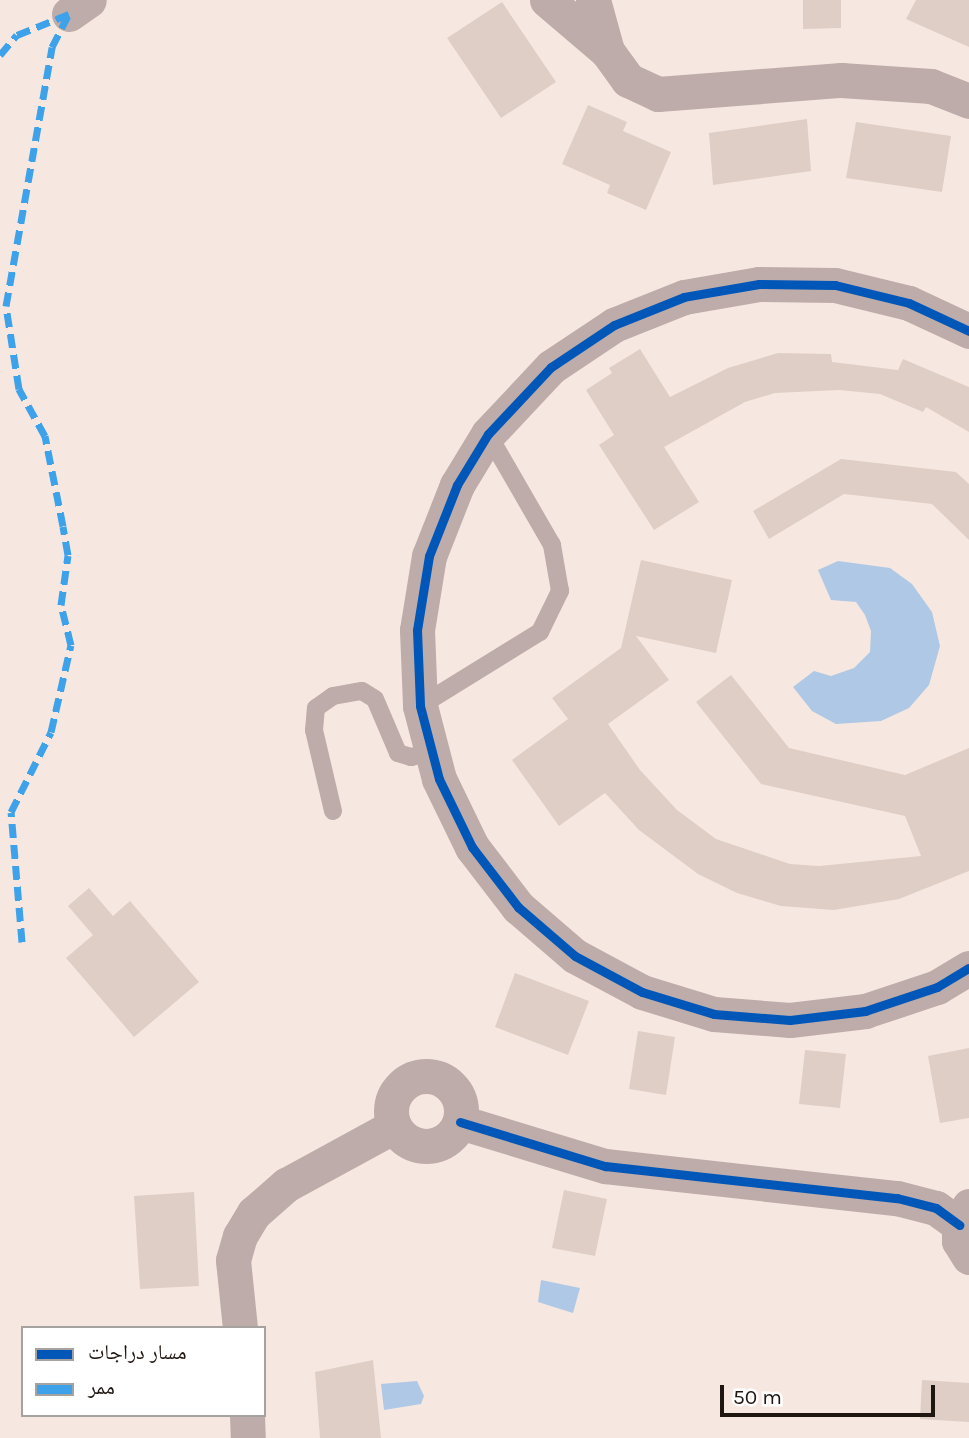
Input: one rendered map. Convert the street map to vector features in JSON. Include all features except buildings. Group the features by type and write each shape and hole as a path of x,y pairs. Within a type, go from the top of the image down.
{"street":[{"path":"547,0 607,51 628,80 658,94 841,80 931,86 969,100"},
{"path":"593,0 607,51"},
{"path":"969,331 908,303 835,285 759,284 684,297 614,326 551,368 488,434 457,485 429,556 417,630 420,706 439,779 472,847 518,907 575,956 642,992 714,1014 790,1020 865,1011 937,987 969,968"},
{"path":"424,1076 450,1084 461,1109 460,1122 452,1134 428,1146 414,1144 394,1126 393,1100 411,1079 424,1076"},
{"path":"460,1122 605,1166 897,1198 936,1208 966,1229"},
{"path":"240,1326 233,1259 240,1236 254,1213 286,1185 394,1126"},
{"path":"247,1417 248,1438"}],"lane":[{"path":"420,706 540,632 560,591 552,545 488,434"},
{"path":"333,811 314,730 316,708 333,696 362,691 375,699 398,753 411,757 432,752"}],"water":[{"path":"838,561 890,568 912,584 932,612 940,646 929,685 909,708 881,721 836,724 812,711 793,687 814,671 831,676 854,668 870,652 871,631 865,615 856,602 831,600 818,570"},
{"path":"541,1280 580,1288 573,1313 538,1302"},
{"path":"417,1381 424,1396 421,1404 384,1410 381,1384"}],"marked path":[{"path":"0,55 17,35 69,14"},
{"path":"22,942 11,812 51,732 71,645 61,605 68,555 63,526 45,436 19,389 6,306 52,47 69,14"}],"cycle path":[{"path":"969,331 909,303 835,285 759,284 684,297 614,325 551,367 488,434 457,485 429,556 417,630 420,706 439,779 472,847 518,907 575,956 642,992 714,1014 790,1020 865,1011 937,987 969,968"},
{"path":"460,1122 605,1166 897,1198 936,1208 959,1225"}]}
